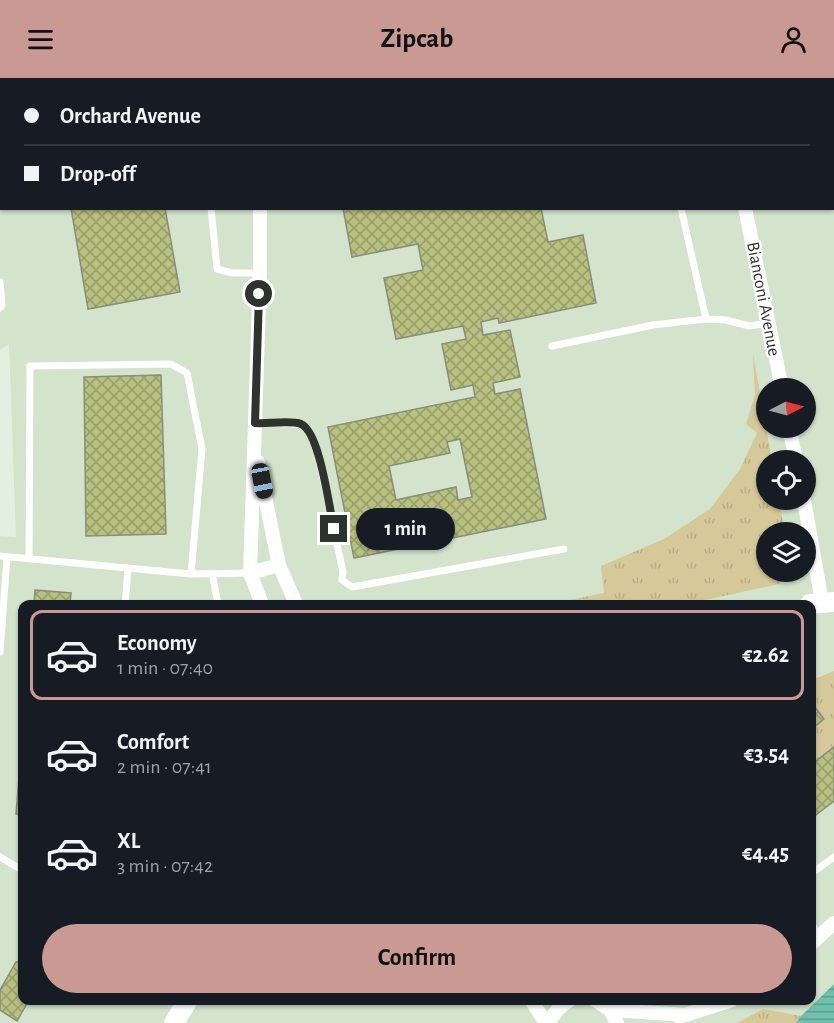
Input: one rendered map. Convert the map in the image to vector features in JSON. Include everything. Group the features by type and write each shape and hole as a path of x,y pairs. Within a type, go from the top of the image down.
{"main road":[{"path":"174,1023 185,1005"}],"street":[{"path":"260,210 250,573 260,600"},
{"name":"Bianconi Avenue","path":"746,210 780,378"},
{"path":"254,440 279,565 294,600"},
{"path":"806,510 822,603"},
{"path":"250,573 279,565"},
{"path":"816,934 834,923"},
{"path":"535,1005 548,1023 562,1005"},
{"path":"601,1005 614,1017 687,1015"},
{"path":"661,1023 717,1005"}],"lane":[{"path":"211,210 217,269 232,273 260,273"},
{"path":"681,210 706,319"},
{"path":"0,282 2,305 0,308"},
{"path":"552,346 653,325 706,319 726,320 750,326 768,323"},
{"path":"29,559 30,366 171,364 187,373 202,449 191,574"},
{"path":"255,423 299,424 309,430 317,450 343,572 342,580 352,587 564,549"},
{"path":"0,652 4,556 191,574 250,573"},
{"path":"125,600 128,569"},
{"path":"212,573 217,600"},
{"path":"0,856 18,867"},
{"path":"816,870 834,857"}],"shaded area":[{"path":"0,210 834,210 834,1023 0,1023 0,536 16,537 9,344 0,350"}],"green space":[{"path":"753,354 757,378 756,432 746,424 755,395"},
{"path":"756,435 756,438 768,438 770,450 756,450 756,510 781,510 783,522 756,522 756,582 781,582 779,584 705,600 570,600 604,593 601,566 664,539 710,509 740,469"},
{"path":"834,671 834,747 816,761 816,726 824,719 816,708 816,678"},
{"path":"763,1009 801,1016 796,1023 737,1023"}],"water":[{"path":"834,984 834,1023 796,1023 812,1005 816,1005 816,1001"}],"building":[{"path":"71,210 165,210 180,292 88,309"},
{"path":"343,210 541,210 548,242 583,235 596,303 499,323 498,318 481,322 483,335 510,330 520,377 493,383 495,394 520,389 546,519 354,558 328,427 475,397 473,385 451,390 442,344 466,339 463,326 396,339 384,278 423,270 418,244 352,257","holes":["460,439 472,497 458,500 456,487 396,500 389,466 450,453 447,442"]},
{"path":"161,375 166,534 86,536 84,377"},
{"path":"35,590 71,593 70,600 34,600"},
{"path":"816,708 824,719 816,726"},
{"path":"834,747 834,801 816,815 816,761"},
{"path":"18,790 18,814 16,814"},
{"path":"18,962 18,1005 26,1005 17,1021 0,1010 0,990"}],"route":[{"path":"259,294 255,423 299,424 309,430 315,440 334,529"}]}
